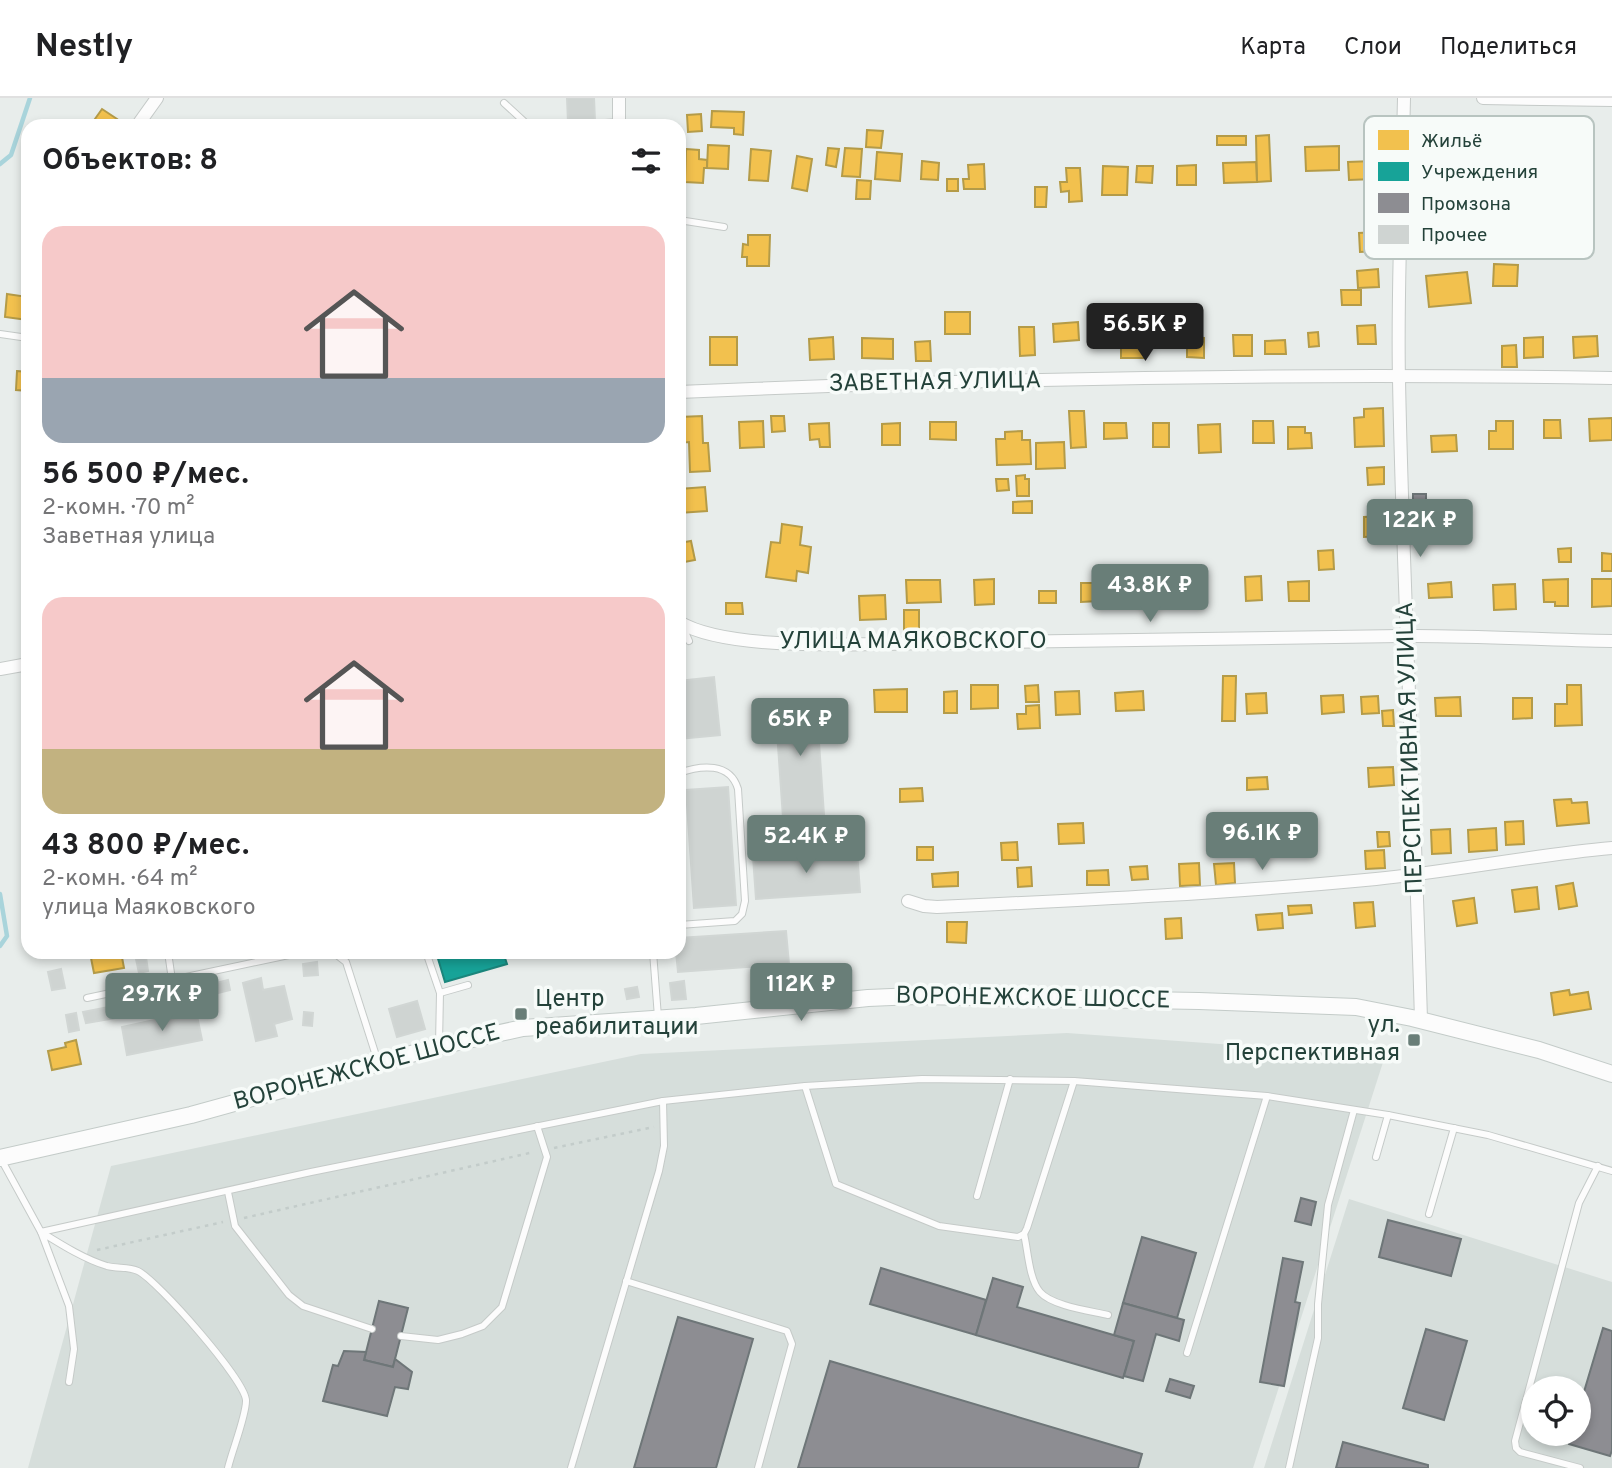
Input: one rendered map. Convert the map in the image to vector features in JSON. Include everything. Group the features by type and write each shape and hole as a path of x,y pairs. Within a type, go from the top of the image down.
{"main road":[{"name":"ВОРОНЕЖСКОЕ ШОССЕ","path":"0,1158 191,1115 440,1045 523,1028 658,1019 868,998 915,996 1342,1006 1421,1020 1610,1070"}],"street":[{"path":"142,119 157,98"},
{"path":"619,98 619,119"},
{"name":"ПЕРСПЕКТИВНАЯ УЛИЦА","path":"1404,98 1404,116"},
{"path":"1483,98 1612,100"},
{"name":"ПЕРСПЕКТИВНАЯ УЛИЦА","path":"1401,259 1399,375 1405,636 1417,873 1421,1020"},
{"name":"ЗАВЕТНАЯ УЛИЦА","path":"686,392 855,384 1399,375 1612,378"},
{"name":"УЛИЦА МАЯКОВСКОГО","path":"686,625 715,635 763,642 811,644 1405,636 1612,641"},
{"path":"0,669 21,665"},
{"path":"908,901 937,907 1161,897 1379,879 1564,852 1612,848"}],"lane":[{"path":"504,103 521,119"},
{"path":"686,221 724,227"},
{"path":"0,334 21,337"},
{"path":"686,635 689,641"},
{"path":"686,770 714,768 729,772 735,779 746,901 742,914 735,921 686,924"},
{"path":"169,959 172,980"},
{"path":"87,998 270,959"},
{"path":"342,959 346,962 378,1062"},
{"path":"428,959 440,993 440,1045"},
{"path":"654,959 658,1019"},
{"path":"440,993 468,985"},
{"path":"41,1232 311,1172 663,1101 805,1086 922,1079 1074,1081 1267,1096 1388,1115 1488,1135 1612,1171"},
{"path":"977,1196 1010,1079"},
{"path":"1074,1081 1024,1234 1035,1282 1040,1292 1052,1300 1108,1315"},
{"path":"805,1086 836,1184 939,1226 1018,1237 1024,1234"},
{"path":"1187,1353 1267,1096"},
{"path":"571,1468 659,1171 664,1146 663,1101"},
{"path":"1289,1468 1318,1338 1318,1304 1328,1205 1354,1110"},
{"path":"1376,1157 1388,1115"},
{"path":"401,1336 438,1340 462,1335 483,1326 502,1307 547,1157 537,1126"},
{"path":"1429,1214 1454,1128"},
{"path":"0,1158 41,1232 69,1306 74,1349 69,1382"},
{"path":"1580,1468 1520,1452 1515,1441 1579,1203 1598,1166"},
{"path":"228,1192 235,1226 296,1300 303,1306 372,1329"},
{"path":"41,1232 111,1268 130,1267 146,1275 175,1303 240,1383 246,1401 228,1468"},
{"path":"626,1281 787,1331 790,1335 792,1344 758,1468"}],"path":[{"path":"80,1254 664,1124"}],"shaded area":[{"path":"1067,1033 1385,1056 1253,1468 28,1468 111,1166 641,1054"},
{"path":"1349,1199 1612,1282 1612,1468 1264,1468"}],"building: Жильё":[{"path":"102,109 117,119 95,119"},
{"path":"712,111 744,112 743,135 734,134 734,128 711,127"},
{"path":"701,114 702,131 688,132 687,115"},
{"path":"867,130 883,131 881,148 866,147"},
{"path":"1269,135 1271,181 1257,182 1256,136"},
{"path":"1217,136 1246,136 1246,145 1217,145"},
{"path":"708,145 729,146 728,169 707,168"},
{"path":"1339,146 1339,170 1306,171 1305,147"},
{"path":"828,148 839,149 836,167 826,165"},
{"path":"845,148 862,149 860,177 842,176"},
{"path":"686,149 699,150 699,159 707,160 703,183 686,182"},
{"path":"751,149 771,151 768,181 749,180"},
{"path":"877,152 902,154 900,181 875,179"},
{"path":"797,156 812,159 807,191 792,188"},
{"path":"922,161 939,163 938,180 921,179"},
{"path":"1364,161 1364,179 1349,180 1348,162"},
{"path":"1256,162 1257,182 1224,183 1223,163"},
{"path":"984,164 985,189 964,189 963,179 969,179 968,165"},
{"path":"1196,165 1196,185 1177,185 1177,166"},
{"path":"1103,166 1128,167 1127,195 1102,195"},
{"path":"1137,166 1153,166 1152,183 1136,182"},
{"path":"1066,168 1080,168 1082,201 1069,202 1069,191 1061,192 1060,182 1067,182"},
{"path":"947,179 958,179 958,191 947,191"},
{"path":"857,180 871,181 870,199 856,199"},
{"path":"1035,187 1047,187 1046,207 1035,207"},
{"path":"1359,233 1364,233 1364,252 1360,252"},
{"path":"748,235 770,235 769,266 747,266 747,257 742,257 743,244 748,245"},
{"path":"1494,264 1518,265 1517,286 1493,286"},
{"path":"1378,269 1379,287 1358,288 1357,271"},
{"path":"1467,272 1471,303 1429,307 1426,276"},
{"path":"1341,290 1361,290 1361,305 1342,305"},
{"path":"7,294 21,296 21,319 5,317"},
{"path":"945,312 970,312 970,334 945,334"},
{"path":"1078,322 1079,340 1054,342 1053,324"},
{"path":"1375,325 1376,344 1358,344 1357,326"},
{"path":"1019,327 1034,327 1035,355 1020,356"},
{"path":"1318,332 1319,346 1309,347 1308,333"},
{"path":"1233,335 1252,335 1252,356 1234,356"},
{"path":"1597,336 1598,356 1574,358 1573,337"},
{"path":"710,337 737,337 737,365 710,365"},
{"path":"833,337 834,359 810,360 809,339"},
{"path":"1187,337 1204,338 1204,358 1187,357"},
{"path":"1543,337 1543,357 1524,358 1524,338"},
{"path":"862,338 893,339 893,359 862,358"},
{"path":"1144,339 1144,358 1121,358 1121,340"},
{"path":"1285,340 1286,354 1265,354 1265,341"},
{"path":"930,341 931,361 916,361 915,342"},
{"path":"1516,345 1517,367 1502,367 1502,346"},
{"path":"17,371 21,371 21,390 16,390"},
{"path":"1383,408 1384,446 1355,447 1354,418 1364,417 1364,409"},
{"path":"1069,411 1084,411 1086,447 1071,448"},
{"path":"702,416 703,443 708,443 710,471 690,472 686,417"},
{"path":"771,416 784,416 785,431 772,432"},
{"path":"1612,418 1612,440 1590,441 1589,419"},
{"path":"1544,420 1560,420 1561,438 1544,438"},
{"path":"763,421 764,447 740,448 739,422"},
{"path":"1253,421 1273,421 1274,443 1253,443"},
{"path":"1496,421 1513,421 1513,449 1489,449 1489,431 1496,431"},
{"path":"930,422 956,422 956,440 930,439"},
{"path":"829,423 830,447 820,447 819,439 810,440 809,424"},
{"path":"900,423 900,445 882,445 882,424"},
{"path":"1104,423 1126,423 1127,438 1104,439"},
{"path":"1153,423 1169,423 1169,447 1153,447"},
{"path":"1220,424 1221,452 1199,453 1198,425"},
{"path":"1288,427 1305,427 1305,433 1311,433 1312,448 1288,449"},
{"path":"1022,431 1022,440 1030,440 1031,464 997,465 996,439 1005,439 1005,432"},
{"path":"1456,435 1457,451 1432,452 1431,436"},
{"path":"1064,442 1065,468 1036,469 1036,443"},
{"path":"1384,467 1384,484 1368,485 1367,468"},
{"path":"1025,475 1025,479 1029,479 1029,496 1017,496 1016,476"},
{"path":"996,479 1008,479 1009,490 997,491"},
{"path":"705,487 707,511 686,512 686,488"},
{"path":"1032,501 1032,513 1013,513 1013,502"},
{"path":"1382,516 1382,536 1364,537 1364,517"},
{"path":"782,524 802,527 800,545 811,547 808,573 797,571 796,581 766,577 771,542 780,543"},
{"path":"691,541 695,560 686,562 686,542"},
{"path":"1571,548 1571,562 1559,562 1558,549"},
{"path":"1333,550 1334,569 1319,570 1318,551"},
{"path":"1602,553 1612,554 1612,571 1602,571"},
{"path":"1261,576 1262,600 1246,601 1245,577"},
{"path":"994,579 994,604 975,605 974,580"},
{"path":"1568,579 1568,606 1555,606 1555,602 1544,602 1543,580"},
{"path":"1592,579 1612,579 1612,606 1592,607"},
{"path":"906,580 940,580 941,602 907,603"},
{"path":"1172,580 1173,600 1159,600 1159,581"},
{"path":"1309,581 1309,601 1289,601 1288,582"},
{"path":"1451,582 1452,597 1429,598 1428,584"},
{"path":"1081,583 1098,583 1099,601 1081,602"},
{"path":"1186,583 1201,583 1201,597 1187,597"},
{"path":"1515,584 1516,609 1494,610 1493,585"},
{"path":"1117,585 1133,585 1134,601 1117,601"},
{"path":"1039,591 1056,591 1056,603 1039,603"},
{"path":"885,595 886,619 860,620 859,596"},
{"path":"726,603 742,603 743,614 726,614"},
{"path":"904,610 919,610 919,631 904,632"},
{"path":"1223,676 1236,676 1235,721 1222,721"},
{"path":"971,685 998,685 998,708 971,709"},
{"path":"1038,685 1039,702 1026,702 1025,686"},
{"path":"1567,685 1581,685 1582,725 1555,726 1555,704 1567,704"},
{"path":"907,689 907,712 875,712 874,690"},
{"path":"957,691 957,713 944,713 944,692"},
{"path":"1079,691 1080,714 1056,715 1055,692"},
{"path":"1143,691 1144,710 1116,711 1115,693"},
{"path":"1266,693 1267,713 1247,714 1246,694"},
{"path":"1343,695 1344,712 1322,714 1321,696"},
{"path":"1378,696 1379,713 1362,714 1361,697"},
{"path":"1460,697 1461,716 1436,716 1435,698"},
{"path":"1513,698 1532,698 1532,718 1513,719"},
{"path":"1039,705 1040,728 1018,729 1017,714 1026,714 1026,706"},
{"path":"1393,710 1394,726 1383,726 1382,711"},
{"path":"1393,767 1394,785 1369,787 1368,768"},
{"path":"1267,777 1268,789 1247,790 1247,778"},
{"path":"922,788 923,801 900,802 900,789"},
{"path":"1571,799 1572,803 1587,802 1589,823 1557,826 1554,800"},
{"path":"1523,821 1524,844 1506,845 1505,822"},
{"path":"1083,823 1084,843 1059,844 1058,824"},
{"path":"1496,828 1497,850 1469,852 1468,830"},
{"path":"1450,829 1451,853 1432,854 1431,830"},
{"path":"1377,832 1389,832 1390,846 1378,847"},
{"path":"1017,842 1018,860 1002,860 1001,843"},
{"path":"917,847 933,847 933,860 917,860"},
{"path":"1384,850 1385,868 1366,869 1365,851"},
{"path":"1199,863 1200,885 1180,886 1179,864"},
{"path":"1234,863 1235,883 1216,885 1214,864"},
{"path":"1147,866 1148,879 1132,880 1130,867"},
{"path":"1031,867 1032,886 1018,887 1017,868"},
{"path":"1108,870 1109,885 1087,885 1087,871"},
{"path":"958,872 958,886 933,887 932,874"},
{"path":"1573,883 1577,906 1559,909 1556,886"},
{"path":"1537,887 1539,909 1515,912 1512,890"},
{"path":"1474,898 1477,923 1457,926 1453,901"},
{"path":"1373,902 1375,926 1356,928 1354,903"},
{"path":"1311,905 1312,913 1289,915 1288,906"},
{"path":"1282,913 1283,928 1258,930 1256,915"},
{"path":"1181,918 1182,938 1166,939 1165,919"},
{"path":"947,922 967,922 966,943 947,942"},
{"path":"91,959 122,959 124,968 94,973"},
{"path":"1569,990 1570,995 1588,992 1591,1009 1554,1015 1551,993"},
{"path":"76,1040 81,1064 52,1070 48,1051 66,1047 65,1043"}],"building: Учреждения":[{"path":"438,959 505,959 507,964 445,982"}],"building: Промзона":[{"path":"1413,494 1426,494 1426,503 1413,503"},
{"path":"1301,1198 1316,1202 1311,1225 1295,1221"},
{"path":"1388,1220 1461,1239 1451,1276 1379,1257"},
{"path":"1142,1237 1196,1253 1177,1318 1123,1303"},
{"path":"1283,1258 1303,1262 1295,1302 1300,1303 1284,1386 1260,1382"},
{"path":"881,1268 986,1300 976,1335 870,1304"},
{"path":"993,1278 1023,1287 1017,1307 1134,1341 1123,1378 976,1335"},
{"path":"379,1301 408,1308 393,1367 364,1360"},
{"path":"1123,1303 1184,1320 1179,1341 1156,1334 1143,1381 1124,1376 1134,1341 1114,1335"},
{"path":"678,1317 753,1339 716,1468 634,1468"},
{"path":"1603,1328 1612,1331 1610,1456 1576,1446 1591,1446 1591,1376 1589,1376"},
{"path":"1426,1329 1467,1341 1444,1420 1403,1408"},
{"path":"344,1351 366,1352 364,1360 393,1367 395,1359 412,1372 408,1389 395,1387 387,1416 323,1401 333,1365 338,1366"},
{"path":"830,1361 1142,1454 1138,1468 798,1468"},
{"path":"1170,1379 1194,1386 1190,1398 1166,1391"},
{"path":"1343,1442 1428,1465 1428,1468 1336,1468"}],"building: Прочее":[{"path":"567,98 594,98 595,119 568,119"},
{"path":"714,677 720,735 686,738 686,680"},
{"path":"816,699 824,815 783,818 775,702"},
{"path":"728,787 736,905 694,908 686,790"},
{"path":"857,850 860,892 756,899 753,857"},
{"path":"786,931 789,964 678,972 677,959 686,959 686,938"},
{"path":"136,959 146,959 148,971 139,973"},
{"path":"317,962 318,975 304,976 303,964"},
{"path":"61,969 65,988 52,990 48,972"},
{"path":"261,978 263,990 284,986 292,1019 274,1024 277,1036 256,1041 243,983"},
{"path":"228,980 230,990 218,993 216,983"},
{"path":"684,981 686,999 672,1000 670,983"},
{"path":"637,987 639,997 627,999 625,989"},
{"path":"417,1001 425,1029 397,1037 389,1009"},
{"path":"114,1006 116,1018 86,1023 83,1012"},
{"path":"196,1011 202,1040 127,1055 122,1027"},
{"path":"304,1012 313,1013 312,1026 303,1025"},
{"path":"76,1013 79,1030 69,1032 66,1015"}],"waterway":[{"path":"23,119 30,98"},
{"path":"0,164 11,155 21,125"},
{"path":"0,894 7,936 0,946"}],"place":[{"name":"Центр реабилитации","path":"521,1014"},
{"name":"ул. Перспективная","path":"1414,1040"}]}
